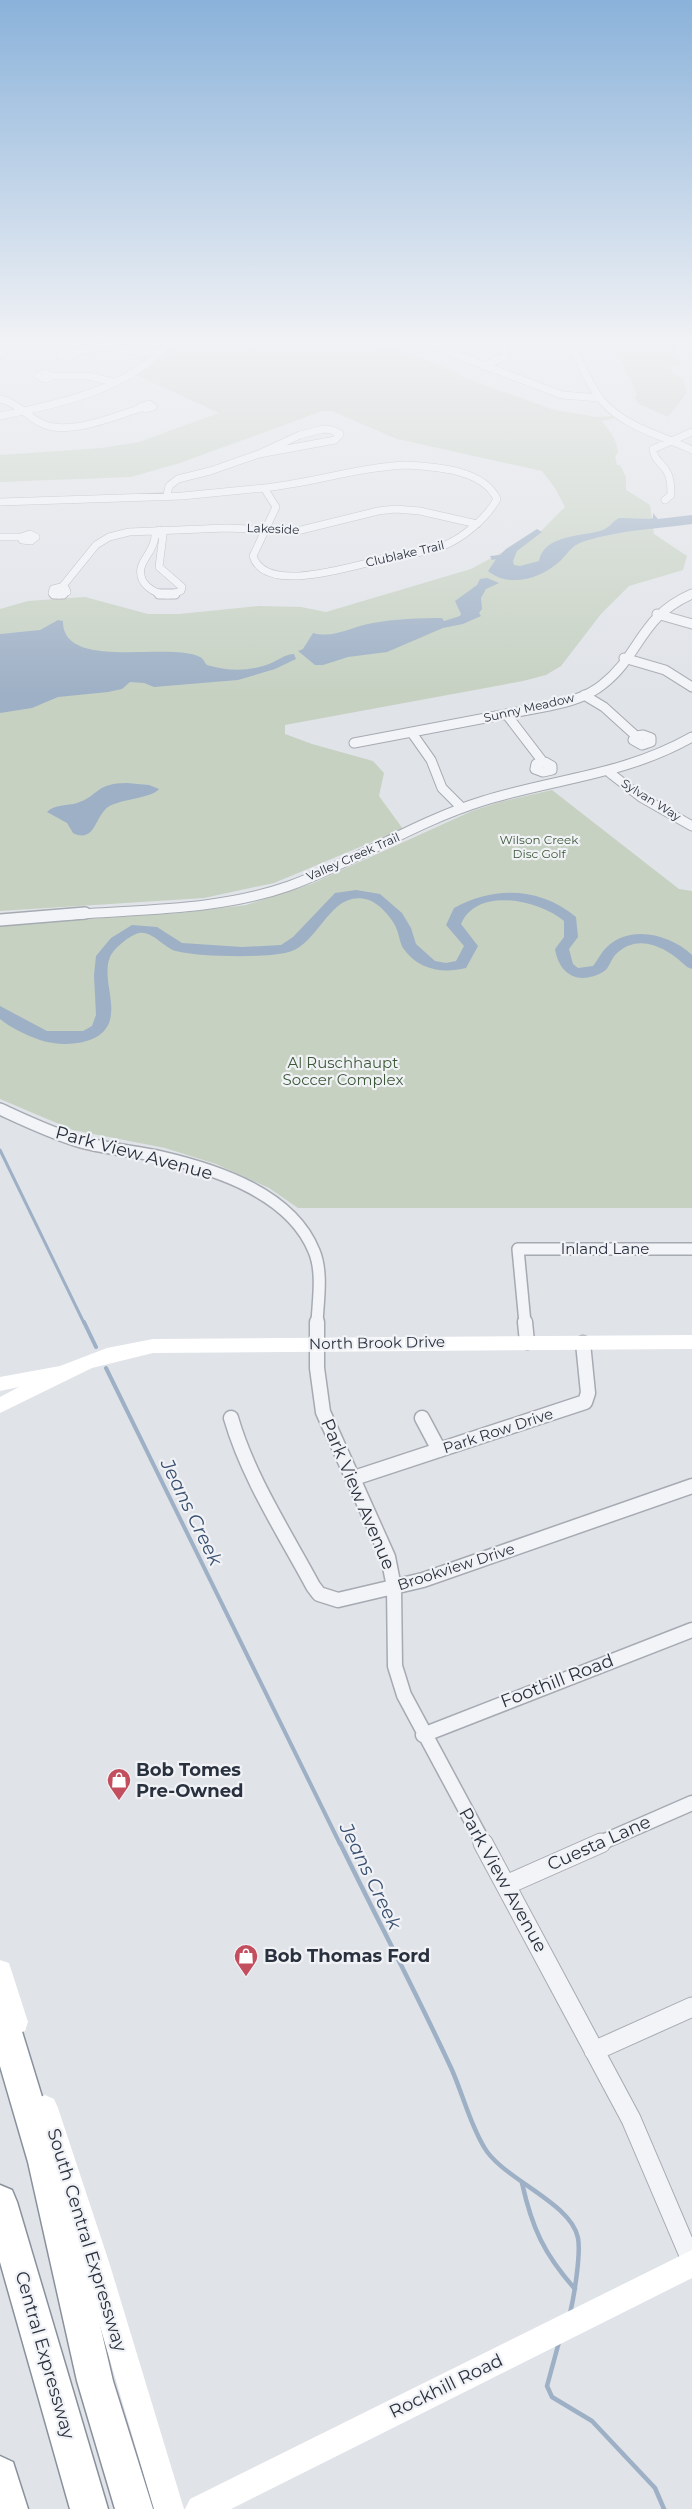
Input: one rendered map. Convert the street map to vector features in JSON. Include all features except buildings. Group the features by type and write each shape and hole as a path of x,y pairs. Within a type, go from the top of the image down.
{"highway":[{"path":"0,2012 45,2162 95,2381 134,2509"},
{"name":"Central Expressway","path":"0,2202 88,2509"},
{"path":"0,2474 9,2509"}],"street":[{"path":"168,495 168,486 176,480 210,472 240,461"},
{"path":"658,461 665,466 669,473 671,494 665,500"},
{"name":"Clublake Trail","path":"0,502 216,494 309,482 374,467 405,465 473,478 493,489 497,502 477,524 460,538 431,550 293,576 265,571 254,562 253,556 276,506 264,488"},
{"name":"Lakeside","path":"62,587 90,551 102,540 100,535 106,531 125,533 220,528 306,530 372,512 395,509 416,510 477,524"},
{"path":"159,532 163,535 158,558 151,571 143,564 152,553 155,536 159,532"},
{"path":"0,537 21,537"},
{"name":"Sunny Meadow","path":"354,743 558,704 584,695 607,681 657,614 671,602 692,594"},
{"path":"657,614 692,624"},
{"path":"624,658 665,670 692,687"},
{"path":"584,695 604,707 636,736"},
{"path":"507,714 543,762"},
{"path":"412,732 431,760 442,788 462,808"},
{"name":"Valley Creek Trail","path":"0,920 208,904 253,897 297,882 462,808 510,793 610,773 653,757 692,737"},
{"name":"Sylvan Way","path":"610,773 641,797 692,826"},
{"name":"Park View Avenue","path":"0,1109 66,1138 167,1158 199,1167 251,1190 284,1209 305,1233 314,1252 318,1273 317,1385 323,1412 383,1545 394,1588 395,1666 404,1696 423,1735 506,1885 644,2146 692,2263"},
{"name":"Inland Lane","path":"527,1342 518,1249 692,1248"},
{"name":"North Brook Drive","path":"0,1384 65,1371 111,1354 152,1346 692,1342"},
{"name":"Park Row Drive","path":"354,1478 585,1402 588,1393 583,1343"},
{"name":"North Brook Drive","path":"0,1406 24,1396 65,1371"},
{"name":"Brookview Drive","path":"231,1418 238,1442 252,1472 319,1594 328,1599 338,1600 423,1580 692,1486"},
{"path":"422,1418 439,1450"},
{"name":"Foothill Road","path":"423,1735 692,1630"},
{"name":"Cuesta Lane","path":"506,1885 692,1803"},
{"name":"South Central Expressway","path":"0,1972 92,2254 169,2509"},
{"path":"594,2051 692,2007"},
{"name":"Rockhill Road","path":"200,2509 692,2263"}],"green space":[{"path":"0,461 185,461 131,477 0,482"},
{"path":"497,461 616,461 626,477 626,490 650,505 654,534 687,556 683,570 629,586 601,614 561,666 546,675 523,681 285,725 285,734 312,744 373,761 384,773 379,796 403,829 274,883 204,898 0,911 0,609 28,601 85,597 148,614 179,614 259,606 301,607 326,612 471,569 540,532 565,507 555,488 542,471"},
{"name":"Al Ruschhaupt Soccer Complex","path":"552,790 679,889 692,891 692,1208 298,1208 269,1188 216,1164 165,1148 73,1130 0,1099 0,925 180,913 246,905 311,884 472,811 503,801"}],"water":[{"path":"653,513 658,519 692,515 692,524 625,532 585,541 573,547 551,568 534,577 515,580 505,579 488,571 496,559 492,560 490,556 500,555 537,529 542,532 517,551 513,561 514,565 520,566 539,561 542,552 556,541 603,530 619,518 650,519 653,518"},
{"path":"487,578 499,583 486,589 481,598 482,609 479,613 481,616 463,624 443,628 387,652 348,657 323,665 315,665 298,651 303,649 313,633 336,633 389,621 442,618 444,621 460,616 461,614 455,601 477,585 480,579"},
{"path":"58,620 63,621 67,637 80,646 98,651 185,653 200,657 207,665 230,669 261,667 291,654 294,654 296,659 275,669 238,680 154,687 144,683 130,682 122,689 58,697 32,708 0,713 0,634 40,630"},
{"path":"127,783 149,785 159,789 156,792 108,807 94,828 86,835 73,833 67,823 47,812 53,808 84,800 103,787"}],"waterway":[{"path":"0,1011 14,1022 44,1036 66,1038 87,1036 98,1029 104,1015 101,975 103,956 116,941 137,928 152,930 178,947 242,952 284,949 298,940 340,896 356,894 375,897 397,916 404,928 409,946 430,964 446,968 461,965 471,946 463,934 453,925 459,911 487,899 517,896 547,903 560,910 571,920 571,937 562,949 566,964 578,973 598,969 610,952 619,945 643,939 666,943 680,952 692,964"},
{"name":"Jeans Creek","path":"0,1150 84,1323"},
{"name":"Jeans Creek","path":"84,1322 96,1347"},
{"name":"Jeans Creek","path":"106,1368 340,1844"},
{"name":"Jeans Creek","path":"340,1843 439,2042 484,2147 505,2170 550,2202 573,2225 579,2245 575,2288"},
{"path":"522,2183 530,2214 541,2240 555,2264 575,2288"},
{"name":"Jeans Creek","path":"570,2313 575,2288"},
{"name":"Jeans Creek","path":"559,2342 547,2386 552,2397 592,2421 655,2488 664,2509"}],"place":[{"name":"Bob Tomes Pre-Owned","path":"119,1801"},
{"name":"Bob Thomas Ford","path":"246,1977"}],"park label":[{"name":"Wilson Creek Disc Golf","path":"539,847"}]}
